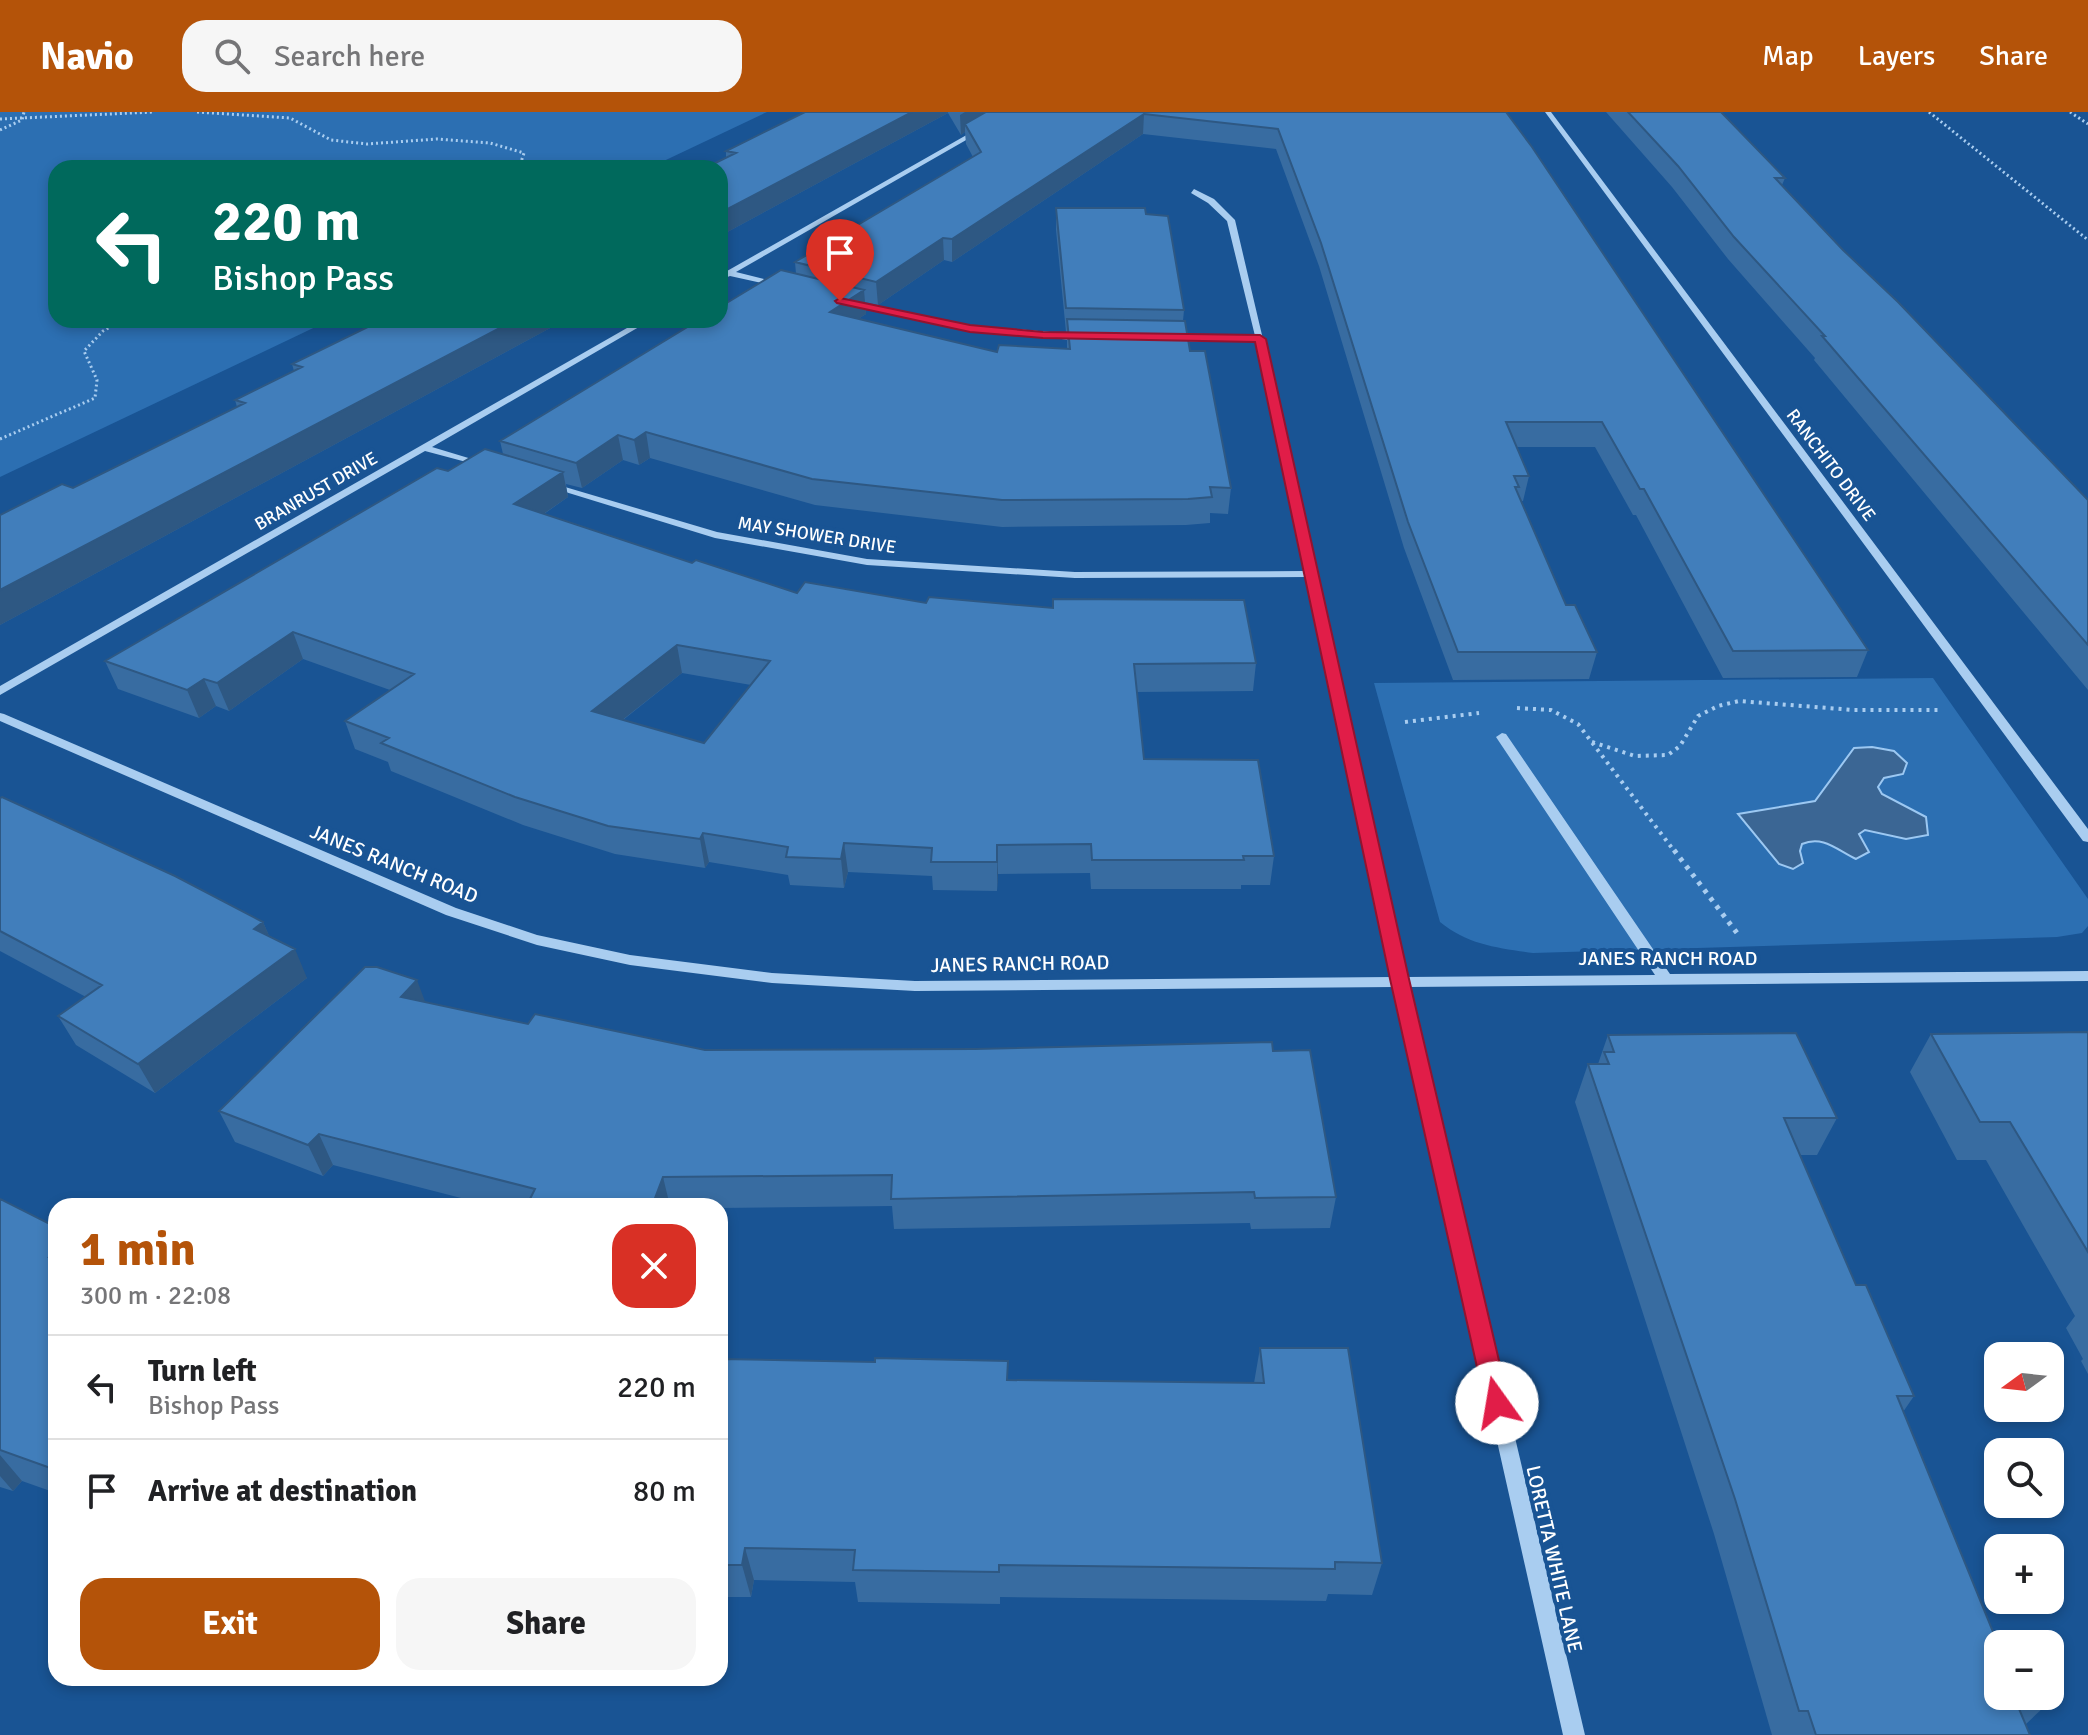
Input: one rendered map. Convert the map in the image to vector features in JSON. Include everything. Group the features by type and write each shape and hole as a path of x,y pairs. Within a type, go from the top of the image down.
{"street":[{"path":"729,273 1012,112"},
{"name":"RANCHITO DRIVE","path":"1548,112 2088,838"},
{"name":"LORETTA WHITE LANE","path":"1194,191 1211,201 1231,220 1313,574 1400,979 1574,1735"},
{"path":"729,273 793,289"},
{"path":"844,302 970,328 1102,338"},
{"name":"BRANRUST DRIVE","path":"0,691 633,328"},
{"path":"1163,338 1260,339"},
{"path":"424,448 497,469"},
{"name":"MAY SHOWER DRIVE","path":"540,482 715,535 867,562 1075,575 1313,574"},
{"name":"JANES RANCH ROAD","path":"0,717 437,907 533,939 618,959 806,981 915,986 1400,979 2088,976"},
{"path":"1502,737 1665,978"}],"path":[{"path":"22,120 24,112"},
{"path":"0,119 154,112"},
{"path":"197,112 290,118 331,140 367,144 437,139 490,143 524,153 522,160"},
{"path":"1929,112 2088,240"},
{"path":"2070,112 2088,124"},
{"path":"0,130 22,120"},
{"path":"0,439 95,398 97,380 84,351 108,328"},
{"path":"1591,741 1617,753 1660,756 1676,750 1700,715 1723,704 1739,701 1853,710 1938,710"},
{"path":"1509,709 1551,710 1578,724 1737,933"},
{"path":"1405,722 1494,711"}],"shaded area":[{"path":"0,112 767,112 666,160 48,160 48,328 313,328 0,477"},
{"path":"1933,678 2088,899 2088,926 2082,933 2057,937 1533,953 1473,941 1440,922 1374,683"},
{"path":"1854,748 1894,751 1907,763 1903,774 1884,778 1878,787 1882,794 1926,817 1928,835 1906,839 1865,830 1859,834 1869,852 1856,859 1823,842 1802,844 1803,863 1793,869 1779,864 1738,814 1815,801"}],"building":[{"path":"805,112 912,112 728,209 728,160 722,160 736,153 726,151"},
{"path":"986,112 1506,112 1868,650 1733,651 1644,489 1640,489 1602,422 1506,422 1529,476 1514,476 1519,487 1515,487 1566,605 1575,605 1597,652 1458,652 1408,522 1321,243 1278,129 1144,114 952,239 943,238 876,282 795,262 981,152 965,124"},
{"path":"1628,112 1721,112 1785,178 1775,178 1843,250 1898,302 2088,500 2088,645 1822,336 1825,336 1734,237 1678,166"},
{"path":"1056,208 1145,208 1146,214 1168,216 1184,310 1066,308"},
{"path":"781,270 864,290 830,312 997,352 999,345 1070,349 1067,319 1185,321 1190,351 1205,351 1231,488 1210,487 1212,497 1188,499 1002,500 812,479 646,432 634,440 618,435 576,463 500,441 686,328 728,328 728,302"},
{"path":"366,328 500,328 0,590 0,515 62,484 73,488 245,403 235,400 302,367 292,364"},
{"path":"485,449 563,472 514,504 692,563 696,560 797,593 805,582 926,603 929,597 1053,608 1053,599 1244,600 1256,663 1134,664 1144,759 1258,760 1274,856 1243,856 1244,860 1092,860 1091,844 997,845 997,862 931,862 932,848 844,843 841,859 786,857 788,847 703,833 700,839 608,826 515,797 381,743 389,738 345,721 414,674 293,632 217,683 204,679 187,690 105,661 437,468 448,471","holes":["677,645 770,661 704,743 592,711"]},
{"path":"2,797 175,876 263,922 254,929 295,949 138,1064 58,1016 102,985 0,931"},
{"path":"365,967 377,967 417,980 401,997 528,1024 535,1014 705,1050 975,1049 1272,1042 1273,1051 1310,1050 1336,1197 1255,1198 1254,1192 891,1199 892,1175 663,1177 655,1198 530,1198 535,1189 319,1134 308,1145 219,1111"},
{"path":"2088,1032 2088,1252 2010,1122 1980,1122 1931,1034"},
{"path":"1796,1033 1837,1118 1784,1118 1856,1285 1866,1285 1914,1396 1897,1396 1992,1630 1984,1630 1984,1710 2020,1710 2030,1735 1816,1735 1808,1711 1799,1711 1735,1499 1588,1064 1609,1064 1604,1052 1614,1052 1608,1035"},
{"path":"0,1199 48,1223 48,1467 0,1450"},
{"path":"1260,1348 1348,1348 1382,1563 1335,1562 1335,1569 999,1565 999,1572 853,1570 855,1550 745,1548 742,1565 728,1565 728,1359 1008,1361 1007,1380 1264,1383"}],"route":[{"path":"840,301 970,328 1043,335 1260,339 1400,979 1497,1403"}]}
